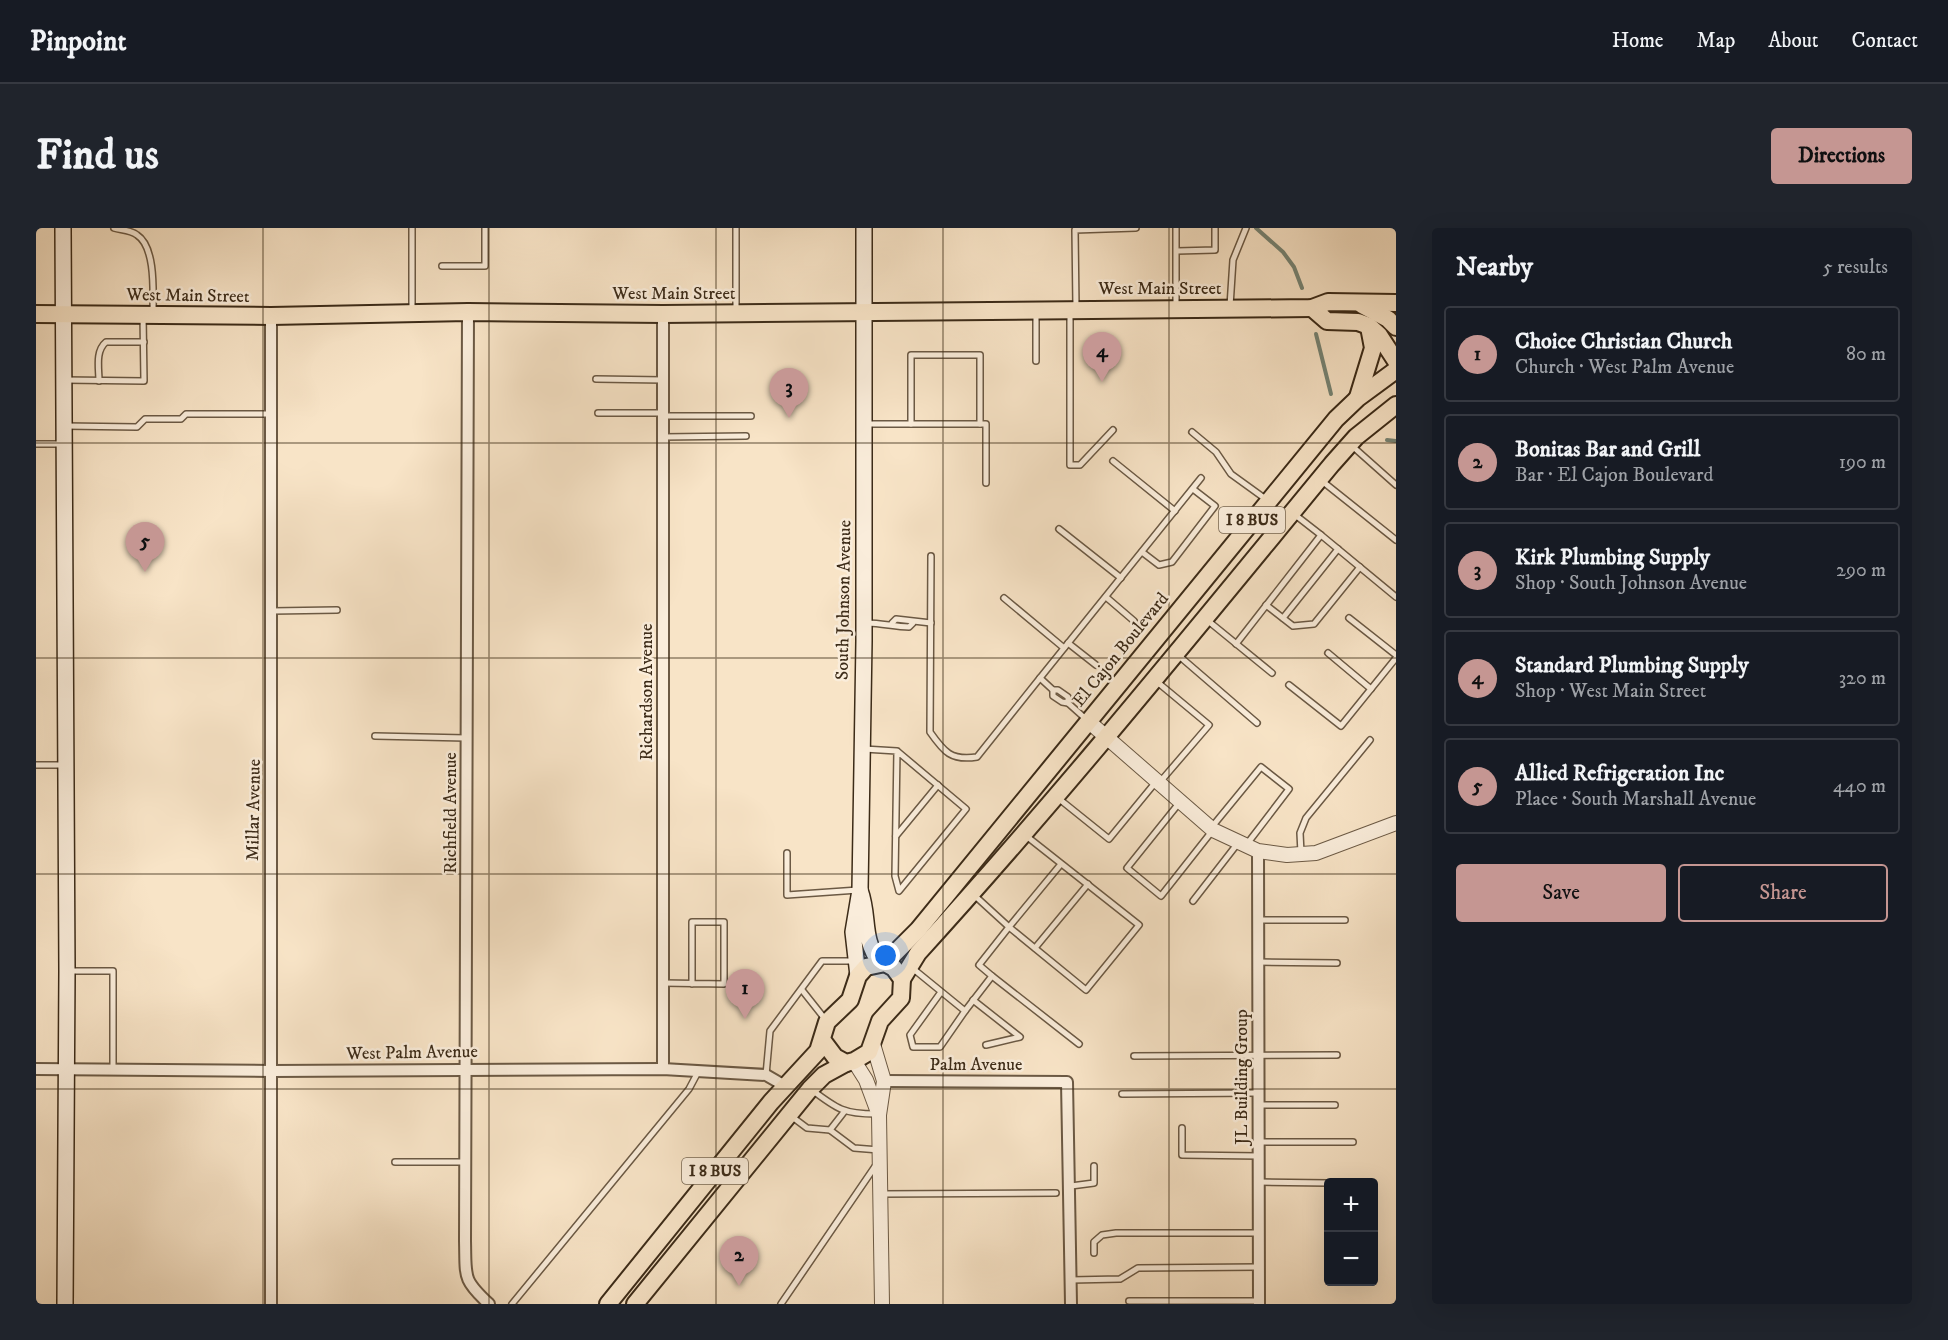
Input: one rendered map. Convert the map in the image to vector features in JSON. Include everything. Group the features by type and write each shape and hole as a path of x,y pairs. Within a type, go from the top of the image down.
{"main road":[{"path":"63,228 67,971 65,1304"},
{"name":"South Johnson Avenue","path":"857,969 853,922 860,890 864,623 864,228"},
{"name":"West Main Street","path":"36,314 271,316 468,312 663,314 1036,309 1312,309 1328,302 1396,303"},
{"path":"1353,302 1379,313 1396,327"},
{"name":"West Main Street","path":"1312,309 1328,321 1358,322 1369,326"},
{"path":"1369,326 1379,335 1396,361"},
{"path":"1358,398 1373,348 1369,326"},
{"name":"El Cajon Boulevard","path":"882,963 918,930 1336,419 1358,398 1396,370"},
{"name":"I 8 BUS","path":"635,1304 810,1089 824,1075 864,1056 873,1044 880,1021 901,998 906,973 918,953 1057,797 1156,681 1350,444 1396,405"},
{"name":"South Johnson Avenue","path":"860,890 865,905 868,941 882,963"},
{"path":"882,963 906,973"},
{"name":"I 8 BUS","path":"857,969 882,963"},
{"path":"827,1022 850,1000 857,969"},
{"name":"I 8 BUS","path":"608,1304 785,1086 818,1051 823,1041 827,1022"},
{"path":"823,1041 835,1057 850,1062"}],"street":[{"name":"Richfield Avenue","path":"468,312 466,1279 489,1304"},
{"name":"Richardson Avenue","path":"663,314 663,1069"},
{"name":"Millar Avenue","path":"271,316 271,1304"},
{"path":"1088,722 1212,829 1248,846 1301,855 1330,849 1396,823"},
{"name":"JL Building Group","path":"1248,846 1258,920 1259,1302"},
{"path":"873,1044 884,1082 879,1114 882,1304"},
{"path":"850,1062 873,1094 879,1114"},
{"name":"West Palm Avenue","path":"36,1069 271,1071 663,1069 766,1075 785,1086"},
{"name":"Palm Avenue","path":"884,1082 1067,1082 1071,1186"},
{"path":"1071,1186 1071,1304"}],"lane":[{"path":"64,380 144,381 144,342 153,273 144,242 138,235 114,228"},
{"path":"412,228 412,313"},
{"path":"442,266 484,266 484,228"},
{"path":"736,228 736,313"},
{"path":"1113,430 1080,465 1070,465 1075,230 1136,228"},
{"path":"1176,228 1176,309"},
{"path":"1176,250 1215,250 1215,228"},
{"path":"1230,308 1231,271 1244,231"},
{"path":"1036,309 1036,361"},
{"path":"99,381 99,355 102,345 106,342 144,342"},
{"path":"911,424 911,355 980,355 980,424"},
{"path":"596,379 663,380"},
{"path":"598,413 751,416"},
{"path":"63,426 137,427 145,419 181,419 186,414 271,414"},
{"path":"864,424 986,424 986,483"},
{"path":"1192,432 1216,452 1231,474 1268,501"},
{"path":"663,437 746,436"},
{"path":"36,444 63,444"},
{"path":"1350,444 1396,485"},
{"path":"1113,461 1175,511"},
{"path":"931,556 930,732 942,750 961,760 976,757 1202,478"},
{"path":"1319,480 1396,540"},
{"path":"1142,552 1159,565 1172,562 1215,507 1193,489"},
{"path":"1292,513 1396,597"},
{"path":"1059,529 1121,579"},
{"path":"1236,644 1321,535"},
{"path":"1283,618 1338,549"},
{"path":"1266,605 1293,626 1314,624 1360,567"},
{"path":"1106,597 1134,621"},
{"path":"1004,598 1096,665"},
{"path":"272,610 337,610"},
{"path":"1290,686 1341,726 1396,656 1349,618"},
{"path":"864,623 892,624 897,619 909,619 914,623 931,623"},
{"path":"1205,619 1272,673"},
{"path":"1328,653 1371,689"},
{"path":"1177,654 1257,723"},
{"path":"1040,678 1053,690 1058,690 1068,697 1068,703 1088,722"},
{"path":"1057,797 1109,839 1209,725 1156,681"},
{"path":"375,736 468,738"},
{"path":"1301,855 1300,833 1306,818 1370,741"},
{"path":"861,748 897,751 966,809 900,891 895,876 897,751"},
{"path":"36,765 66,765"},
{"path":"1181,801 1127,868 1161,896 1261,768 1289,789 1248,846 1193,901"},
{"path":"896,836 938,785"},
{"path":"971,893 1086,990 1139,925 1024,834"},
{"path":"786,853 787,895 860,890"},
{"path":"1061,864 978,965 1079,1044"},
{"path":"1035,948 1088,884"},
{"path":"1258,920 1345,921"},
{"path":"663,983 692,984 724,984 724,922 692,922 692,984"},
{"path":"766,1075 770,1031 822,961 857,969"},
{"path":"1258,962 1337,963"},
{"path":"67,971 113,970 114,1070"},
{"path":"906,973 941,992 965,1011"},
{"path":"941,992 910,1035 913,1047 940,1047 992,976"},
{"path":"802,990 827,1022"},
{"path":"973,1000 1020,1037 986,1045"},
{"path":"1134,1056 1337,1055"},
{"path":"512,1304 689,1089 699,1070"},
{"path":"810,1089 844,1112 879,1114"},
{"path":"1122,1094 1258,1099 1335,1105"},
{"path":"830,1130 844,1112"},
{"path":"781,1304 879,1155 854,1148 830,1130 807,1128 789,1114"},
{"path":"1182,1128 1182,1155 1259,1156"},
{"path":"1258,1142 1353,1142"},
{"path":"395,1162 465,1162"},
{"path":"1071,1186 1094,1183 1095,1166"},
{"path":"1259,1182 1324,1182"},
{"path":"879,1194 1056,1193"},
{"path":"1094,1253 1095,1242 1102,1235 1116,1233 1259,1233"},
{"path":"1071,1280 1120,1279 1138,1268 1259,1267"},
{"path":"1130,1301 1259,1302"}],"waterway":[{"path":"1256,228 1283,252 1294,267 1302,288"},
{"path":"1316,334 1331,394"},
{"path":"1387,440 1396,441"}],"place":[{"name":"Standard Plumbing Supply","path":"1102,382"},
{"name":"Kirk Plumbing Supply","path":"789,418"},
{"name":"Allied Refrigeration Inc","path":"145,572"},
{"name":"Choice Christian Church","path":"745,1019"},
{"name":"Bonitas Bar and Grill","path":"739,1286"}]}
